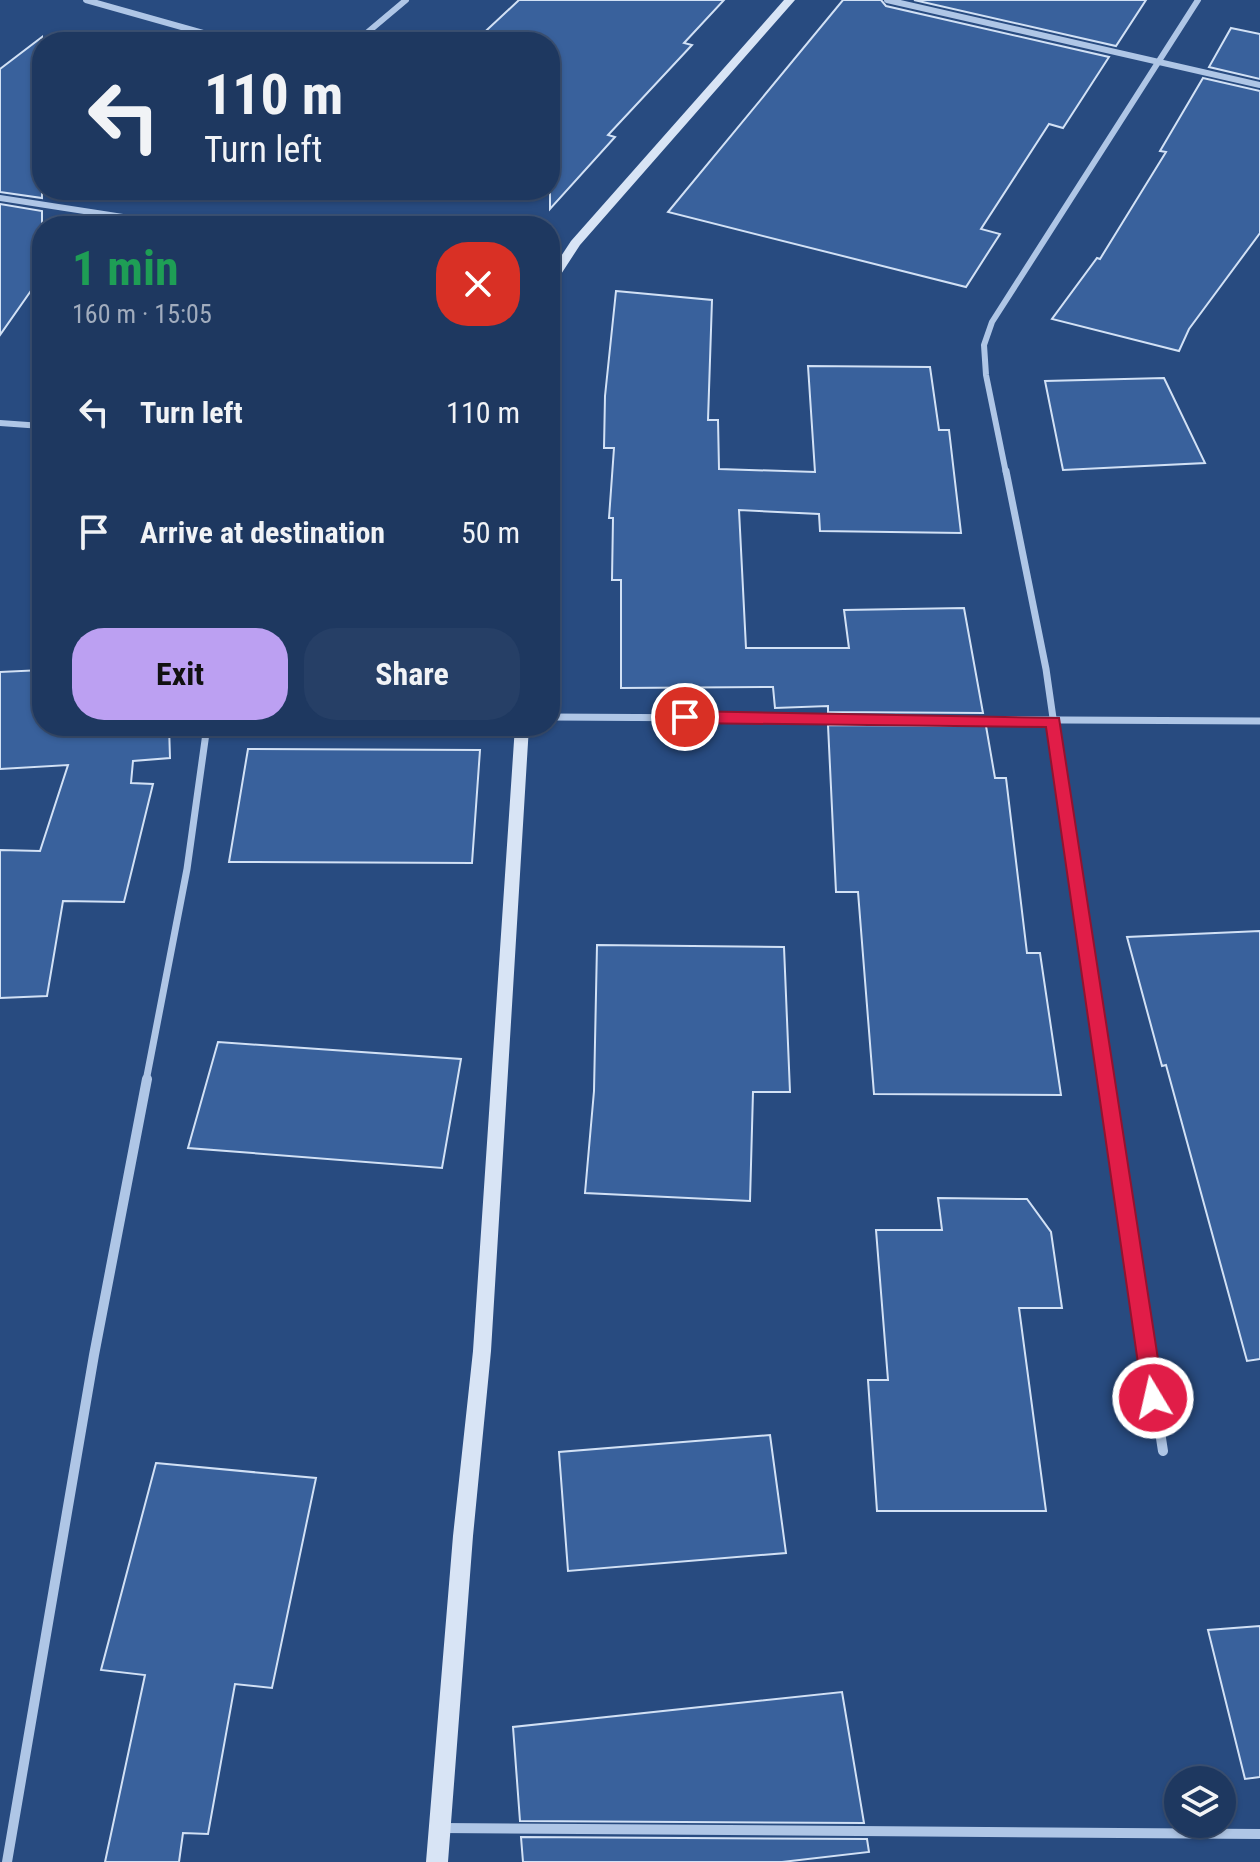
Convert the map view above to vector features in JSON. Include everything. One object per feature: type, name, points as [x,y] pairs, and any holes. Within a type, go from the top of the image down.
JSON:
[{"type":"street","points":[[86,0],[200,32]]},
{"type":"street","points":[[368,32],[406,0]]},
{"type":"street","points":[[560,266],[575,243],[790,0]]},
{"type":"street","points":[[887,0],[1260,85]]},
{"type":"street","points":[[1163,1451],[1148,1372],[1143,1313],[1098,1035],[1043,653],[986,375],[984,345],[992,322],[1198,0]]},
{"type":"street","points":[[0,198],[116,216]]},
{"type":"street","points":[[0,423],[32,425]]},
{"type":"street","points":[[560,717],[1260,721]]},
{"type":"street","points":[[7,1862],[91,1369],[187,869],[206,736]]},
{"type":"street","points":[[437,1862],[482,1351],[521,736]]},
{"type":"street","points":[[439,1828],[1260,1834]]},
{"type":"building","points":[[519,0],[724,0],[684,43],[692,45],[608,135],[615,137],[560,198],[560,32],[485,32]]},
{"type":"building","points":[[843,0],[881,0],[886,6],[1109,57],[1063,128],[1049,124],[981,229],[1000,234],[966,287],[668,212]]},
{"type":"building","points":[[914,0],[1146,0],[1116,46]]},
{"type":"building","points":[[1231,28],[1260,34],[1260,79],[1209,67]]},
{"type":"building","points":[[32,45],[32,197],[0,192],[0,69]]},
{"type":"building","points":[[1203,78],[1260,91],[1260,233],[1189,329],[1179,351],[1052,319],[1097,258],[1100,259],[1166,152],[1160,151]]},
{"type":"building","points":[[0,204],[42,211],[42,216],[32,216],[32,289],[0,335]]},
{"type":"building","points":[[616,291],[712,300],[708,420],[718,420],[719,469],[815,472],[808,366],[930,367],[939,430],[949,430],[961,533],[820,531],[819,514],[739,510],[746,648],[849,648],[844,610],[964,608],[983,713],[828,712],[828,706],[775,708],[773,687],[621,688],[621,580],[612,580],[613,518],[609,518],[614,448],[604,448],[605,396]]},
{"type":"building","points":[[1164,378],[1205,463],[1063,470],[1045,381]]},
{"type":"building","points":[[32,670],[32,736],[169,736],[170,758],[133,761],[131,783],[153,784],[124,902],[63,901],[47,996],[0,998],[0,850],[40,851],[68,765],[0,769],[0,672]]},
{"type":"building","points":[[828,725],[986,726],[995,778],[1006,778],[1027,953],[1040,953],[1061,1095],[874,1094],[858,892],[836,892]]},
{"type":"building","points":[[248,749],[480,750],[472,863],[229,862]]},
{"type":"building","points":[[1260,931],[1260,1359],[1247,1361],[1166,1065],[1162,1066],[1127,937]]},
{"type":"building","points":[[597,945],[784,947],[790,1092],[753,1092],[750,1201],[585,1193],[594,1091]]},
{"type":"building","points":[[218,1042],[461,1059],[442,1168],[188,1148]]},
{"type":"building","points":[[938,1198],[1027,1199],[1051,1232],[1062,1308],[1019,1308],[1046,1511],[877,1511],[868,1380],[888,1380],[876,1230],[942,1230]]},
{"type":"building","points":[[770,1435],[786,1553],[568,1571],[559,1452]]},
{"type":"building","points":[[156,1463],[316,1478],[272,1688],[235,1684],[208,1834],[183,1833],[179,1862],[105,1862],[145,1675],[101,1670]]},
{"type":"building","points":[[1260,1626],[1260,1777],[1245,1779],[1208,1630]]},
{"type":"building","points":[[842,1692],[864,1823],[520,1821],[513,1727]]},
{"type":"building","points":[[521,1837],[867,1839],[869,1852],[782,1862],[523,1862]]},
{"type":"route","points":[[685,717],[1053,722],[1098,1035],[1143,1313],[1153,1398]]}]
